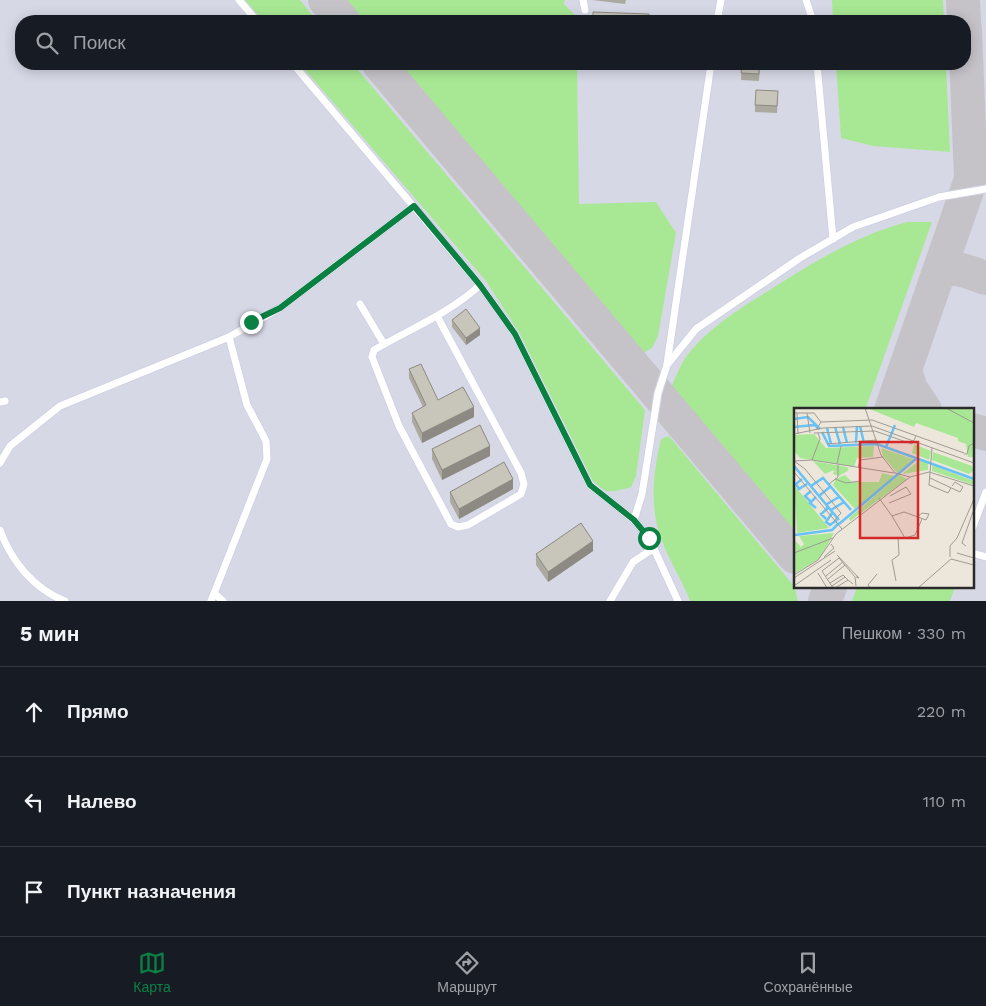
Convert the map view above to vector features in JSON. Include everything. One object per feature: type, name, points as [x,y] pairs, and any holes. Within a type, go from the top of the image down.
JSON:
[{"type":"lane","points":[[239,0],[252,15]]},
{"type":"lane","points":[[583,0],[585,10]]},
{"type":"lane","points":[[718,15],[721,0]]},
{"type":"lane","points":[[806,0],[811,15]]},
{"type":"lane","points":[[298,70],[480,285],[515,334],[590,485],[634,520],[654,548],[678,601]]},
{"type":"lane","points":[[634,520],[642,494],[658,393],[667,365],[710,70]]},
{"type":"lane","points":[[818,70],[833,239]]},
{"type":"lane","points":[[667,365],[696,329],[800,258],[854,227],[939,197],[986,189]]},
{"type":"lane","points":[[0,463],[10,446],[60,406],[229,337],[280,308],[414,206]]},
{"type":"lane","points":[[437,316],[521,473],[524,484],[521,494],[468,525],[458,527],[450,524],[399,426],[372,357],[374,350],[437,316],[468,296],[480,285]]},
{"type":"lane","points":[[360,304],[384,344]]},
{"type":"lane","points":[[223,601],[213,598],[267,459],[266,441],[247,405],[229,337]]},
{"type":"lane","points":[[974,525],[986,492]]},
{"type":"lane","points":[[0,530],[5,545],[28,578],[56,598],[65,601]]},
{"type":"lane","points":[[610,601],[633,562],[654,548]]},
{"type":"shaded area","points":[[0,0],[986,0],[986,601],[0,601]]},
{"type":"green space","points":[[245,0],[300,0],[312,15],[258,15]]},
{"type":"green space","points":[[343,0],[565,0],[564,4],[575,15],[356,15]]},
{"type":"green space","points":[[832,0],[943,0],[944,15],[833,15]]},
{"type":"green space","points":[[305,70],[358,70],[645,410],[636,476],[631,487],[618,491],[608,491],[600,487],[591,478],[510,318],[486,281]]},
{"type":"green space","points":[[401,70],[577,70],[579,204],[656,202],[676,233],[658,336],[652,348],[640,355]]},
{"type":"green space","points":[[836,70],[946,70],[950,152],[873,146],[841,138]]},
{"type":"green space","points":[[907,222],[932,222],[866,408],[794,408],[794,536],[669,392],[688,354],[725,319],[818,260],[870,234]]},
{"type":"green space","points":[[669,436],[794,586],[798,601],[690,601],[662,541],[655,516],[654,478],[661,439]]},
{"type":"green space","points":[[857,588],[955,588],[950,601],[852,601]]},
{"type":"building","points":[[593,12],[649,14],[649,15],[593,15]]},
{"type":"building","points":[[741,70],[759,70],[759,74],[741,73]]},
{"type":"building","points":[[756,90],[778,91],[777,106],[755,105]]},
{"type":"building","points":[[466,309],[480,328],[466,338],[452,320]]},
{"type":"building","points":[[421,364],[438,400],[463,387],[474,407],[422,433],[412,413],[426,405],[409,369]]},
{"type":"building","points":[[480,425],[490,446],[442,470],[432,449]]},
{"type":"building","points":[[504,462],[513,479],[459,509],[450,492]]},
{"type":"building","points":[[581,523],[593,541],[548,572],[536,554]]},
{"type":"taxiway","points":[[325,0],[338,15]]},
{"type":"taxiway","points":[[963,0],[964,15]]},
{"type":"taxiway","points":[[384,70],[794,556]]},
{"type":"taxiway","points":[[892,408],[971,179],[967,70]]},
{"type":"taxiway","points":[[938,275],[949,269],[955,269],[986,278]]},
{"type":"taxiway","points":[[905,370],[911,389],[924,408]]},
{"type":"taxiway","points":[[974,431],[986,434]]},
{"type":"taxiway","points":[[825,601],[830,588]]},
{"type":"route","points":[[251,322],[280,308],[414,206],[480,285],[515,334],[590,485],[634,520],[649,538]]}]
